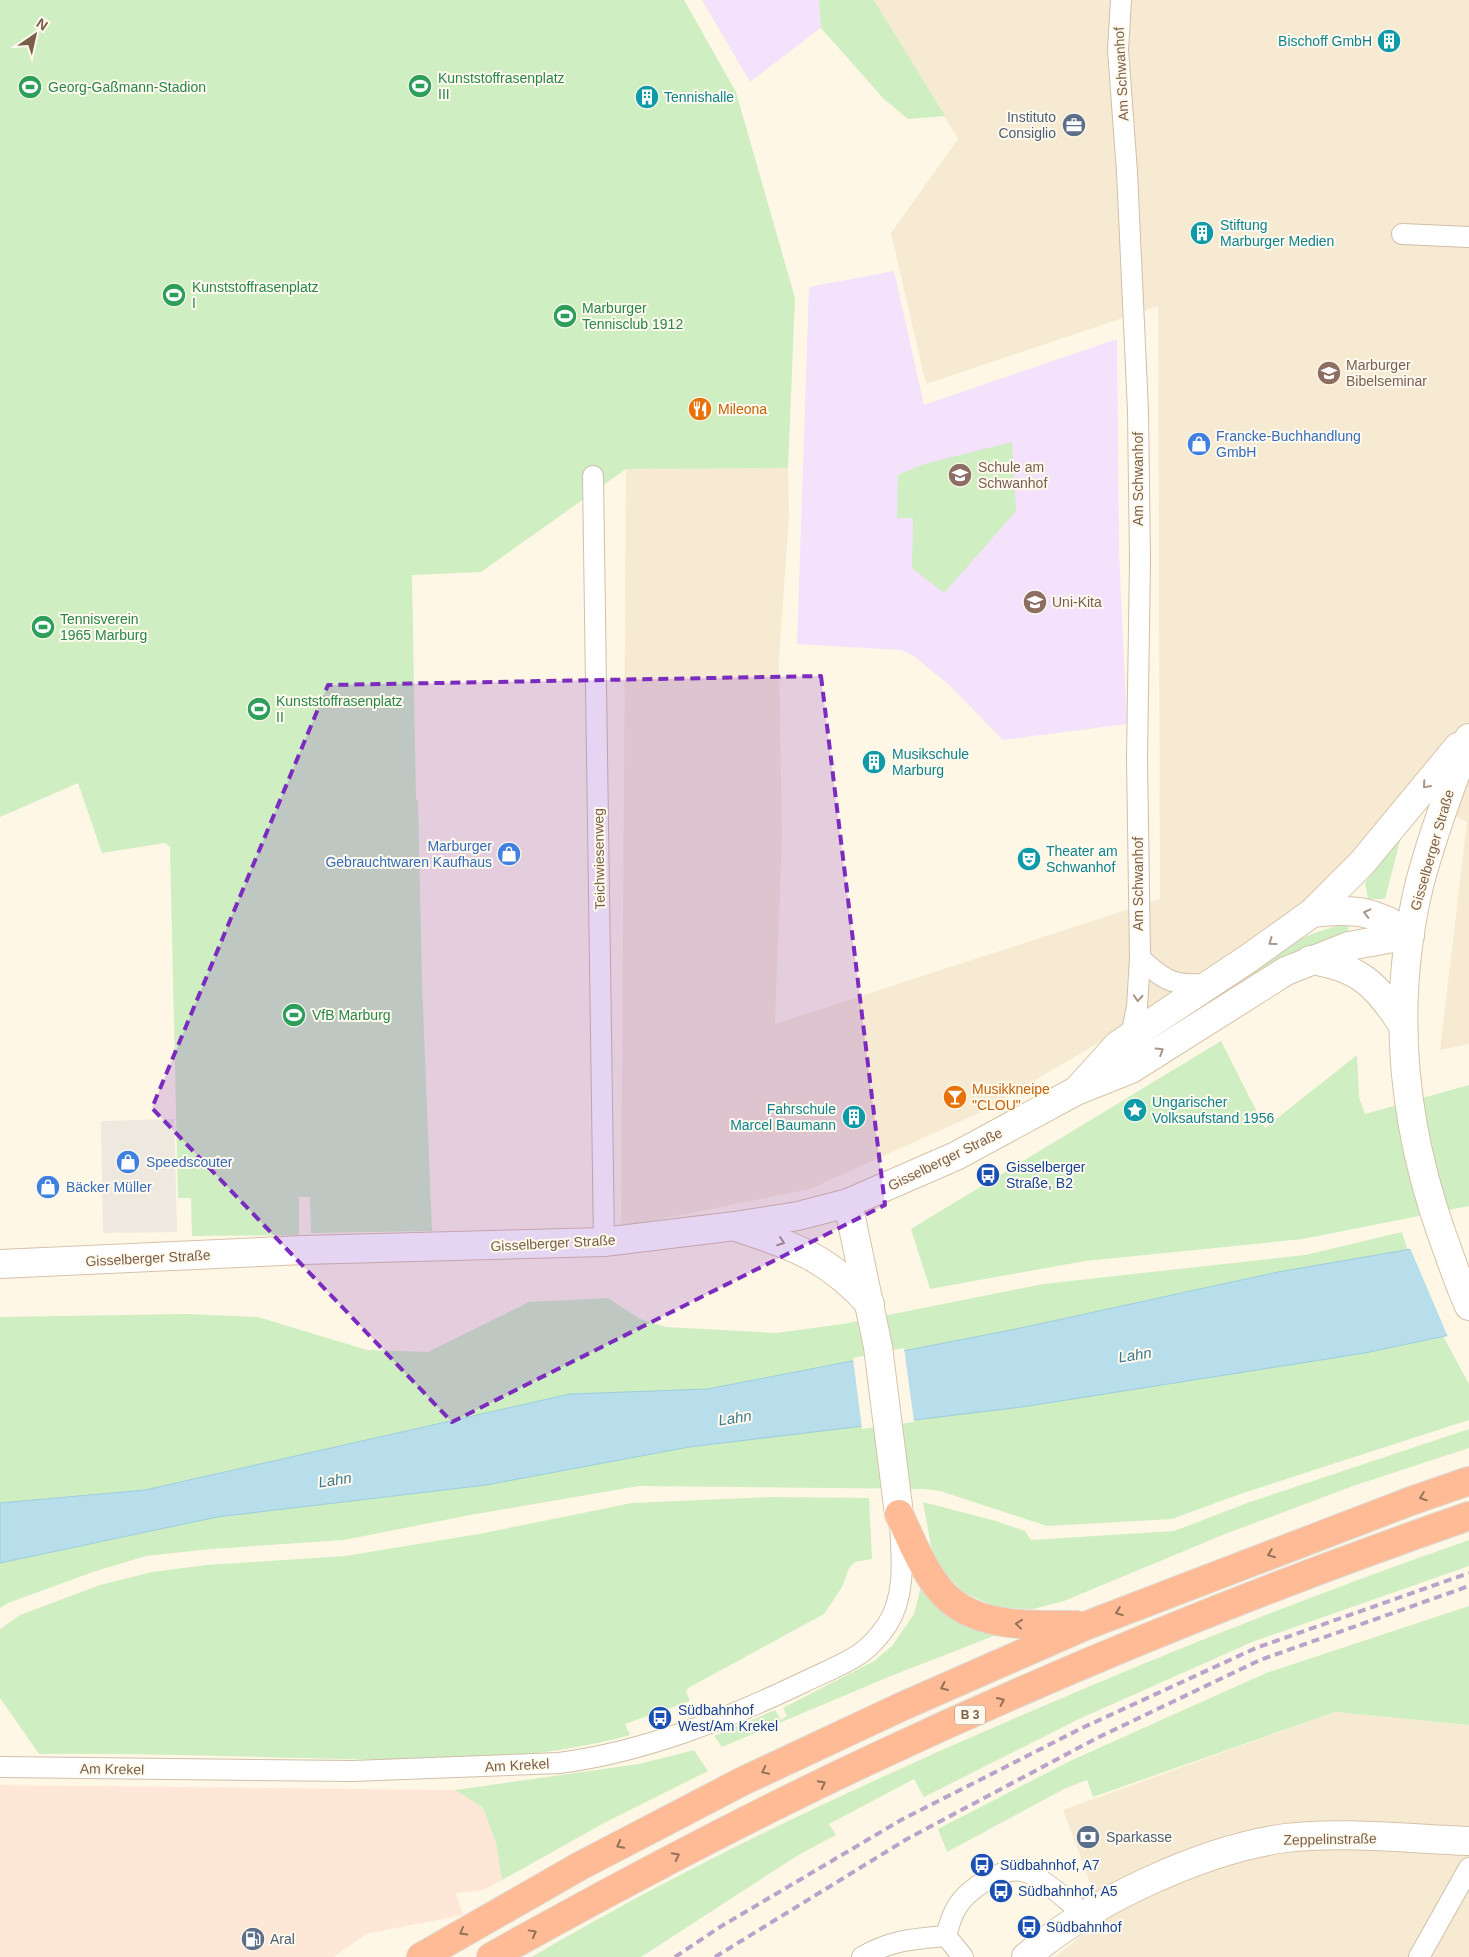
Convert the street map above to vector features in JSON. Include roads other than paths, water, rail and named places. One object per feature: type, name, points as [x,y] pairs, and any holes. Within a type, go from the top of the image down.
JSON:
[{"type":"highway","points":[[421,1957],[580,1866],[743,1781],[903,1706],[1085,1626],[1411,1501],[1469,1481]]},
{"type":"highway","points":[[899,1514],[912,1563],[942,1593],[965,1609],[992,1620],[1020,1625],[1085,1626]]},
{"type":"highway","name":"B 3","points":[[491,1957],[629,1880],[882,1754],[1136,1642],[1469,1516]]},
{"type":"main road","name":"Gisselberger Straße","points":[[1469,736],[1434,835],[1421,881],[1410,935],[1402,1024],[1413,1128],[1425,1184],[1469,1306]]},
{"type":"main road","points":[[1312,913],[1362,863],[1469,736]]},
{"type":"main road","name":"Gisselberger Straße","points":[[1076,1091],[1110,1053],[1131,1036],[1312,913],[1360,910],[1378,916],[1410,935]]},
{"type":"main road","name":"Gisselberger Straße","points":[[0,1264],[303,1250],[604,1242],[735,1226],[798,1216],[848,1203],[956,1156],[1076,1091],[1131,1068],[1260,985],[1310,960],[1349,946],[1410,935]]},
{"type":"main road","points":[[1310,960],[1333,964],[1359,974],[1388,1001],[1402,1024]]},
{"type":"main road","points":[[848,1203],[870,1305],[899,1514]]},
{"type":"main road","points":[[735,1226],[812,1255],[843,1277],[870,1305]]},
{"type":"main road","name":"Zeppelinstraße","points":[[1026,1957],[1085,1914],[1196,1861],[1265,1842],[1315,1836],[1469,1841]]},
{"type":"street","name":"Am Schwanhof","points":[[1121,0],[1118,50],[1127,172],[1138,411],[1140,560],[1137,758],[1140,958],[1138,1007],[1131,1036]]},
{"type":"street","points":[[1402,234],[1469,237]]},
{"type":"street","name":"Teichwiesenweg","points":[[594,476],[604,1242]]},
{"type":"street","points":[[1140,958],[1166,981],[1184,986],[1209,984]]},
{"type":"street","name":"Am Krekel","points":[[0,1767],[353,1771],[524,1765],[593,1759],[669,1737],[736,1712],[784,1692],[861,1653],[882,1632],[894,1612],[912,1563]]},
{"type":"street","points":[[1419,1957],[1469,1868]]},
{"type":"street","points":[[948,1928],[957,1907],[972,1889],[1001,1874],[1018,1871],[1031,1874],[1085,1914]]},
{"type":"street","points":[[862,1957],[885,1944],[948,1928]]},
{"type":"street","points":[[948,1928],[963,1957]]},
{"type":"water","name":"Lahn","points":[[1469,1239],[1469,1331],[1365,1353],[1022,1407],[689,1447],[486,1485],[217,1517],[0,1563],[0,1503],[145,1490],[570,1394],[708,1389],[1016,1329],[1278,1272]]},
{"type":"railway","points":[[675,1957],[720,1927],[901,1820],[1082,1728],[1256,1648],[1469,1573]]},
{"type":"railway","points":[[715,1957],[907,1839],[1097,1738],[1260,1660],[1469,1586]]},
{"type":"place","name":"Bischoff GmbH","points":[[1389,41]]},
{"type":"place","name":"Kunststoffrasenplatz III","points":[[420,86]]},
{"type":"place","name":"Georg-Gaßmann-Stadion","points":[[30,87]]},
{"type":"place","name":"Tennishalle","points":[[647,97]]},
{"type":"place","name":"Instituto Consiglio","points":[[1074,125]]},
{"type":"place","name":"Stiftung Marburger Medien","points":[[1202,233]]},
{"type":"place","name":"Kunststoffrasenplatz I","points":[[174,295]]},
{"type":"place","name":"Marburger Tennisclub 1912","points":[[565,316]]},
{"type":"place","name":"Marburger Bibelseminar","points":[[1329,373]]},
{"type":"place","name":"Mileona","points":[[700,409]]},
{"type":"place","name":"Francke-Buchhandlung GmbH","points":[[1199,444]]},
{"type":"place","name":"Schule am Schwanhof","points":[[960,475]]},
{"type":"place","name":"Uni-Kita","points":[[1035,602]]},
{"type":"place","name":"Tennisverein 1965 Marburg","points":[[43,627]]},
{"type":"place","name":"Kunststoffrasenplatz II","points":[[259,709]]},
{"type":"place","name":"Musikschule Marburg","points":[[874,762]]},
{"type":"place","name":"Marburger Gebrauchtwaren Kaufhaus","points":[[509,854]]},
{"type":"place","name":"Theater am Schwanhof","points":[[1029,859]]},
{"type":"place","name":"VfB Marburg","points":[[294,1015]]},
{"type":"place","name":"Musikkneipe \"CLOU\"","points":[[955,1097]]},
{"type":"place","name":"Ungarischer Volksaufstand 1956","points":[[1135,1110]]},
{"type":"place","name":"Fahrschule Marcel Baumann","points":[[854,1117]]},
{"type":"place","name":"Speedscouter","points":[[128,1162]]},
{"type":"place","name":"Gisselberger Straße, B2","points":[[988,1175]]},
{"type":"place","name":"Bäcker Müller","points":[[48,1187]]},
{"type":"place","name":"Südbahnhof West/Am Krekel","points":[[660,1718]]},
{"type":"place","name":"Sparkasse","points":[[1088,1837]]},
{"type":"place","name":"Südbahnhof, A7","points":[[982,1865]]},
{"type":"place","name":"Südbahnhof, A5","points":[[1001,1891]]},
{"type":"place","name":"Südbahnhof","points":[[1029,1927]]},
{"type":"place","name":"Aral","points":[[253,1939]]}]
